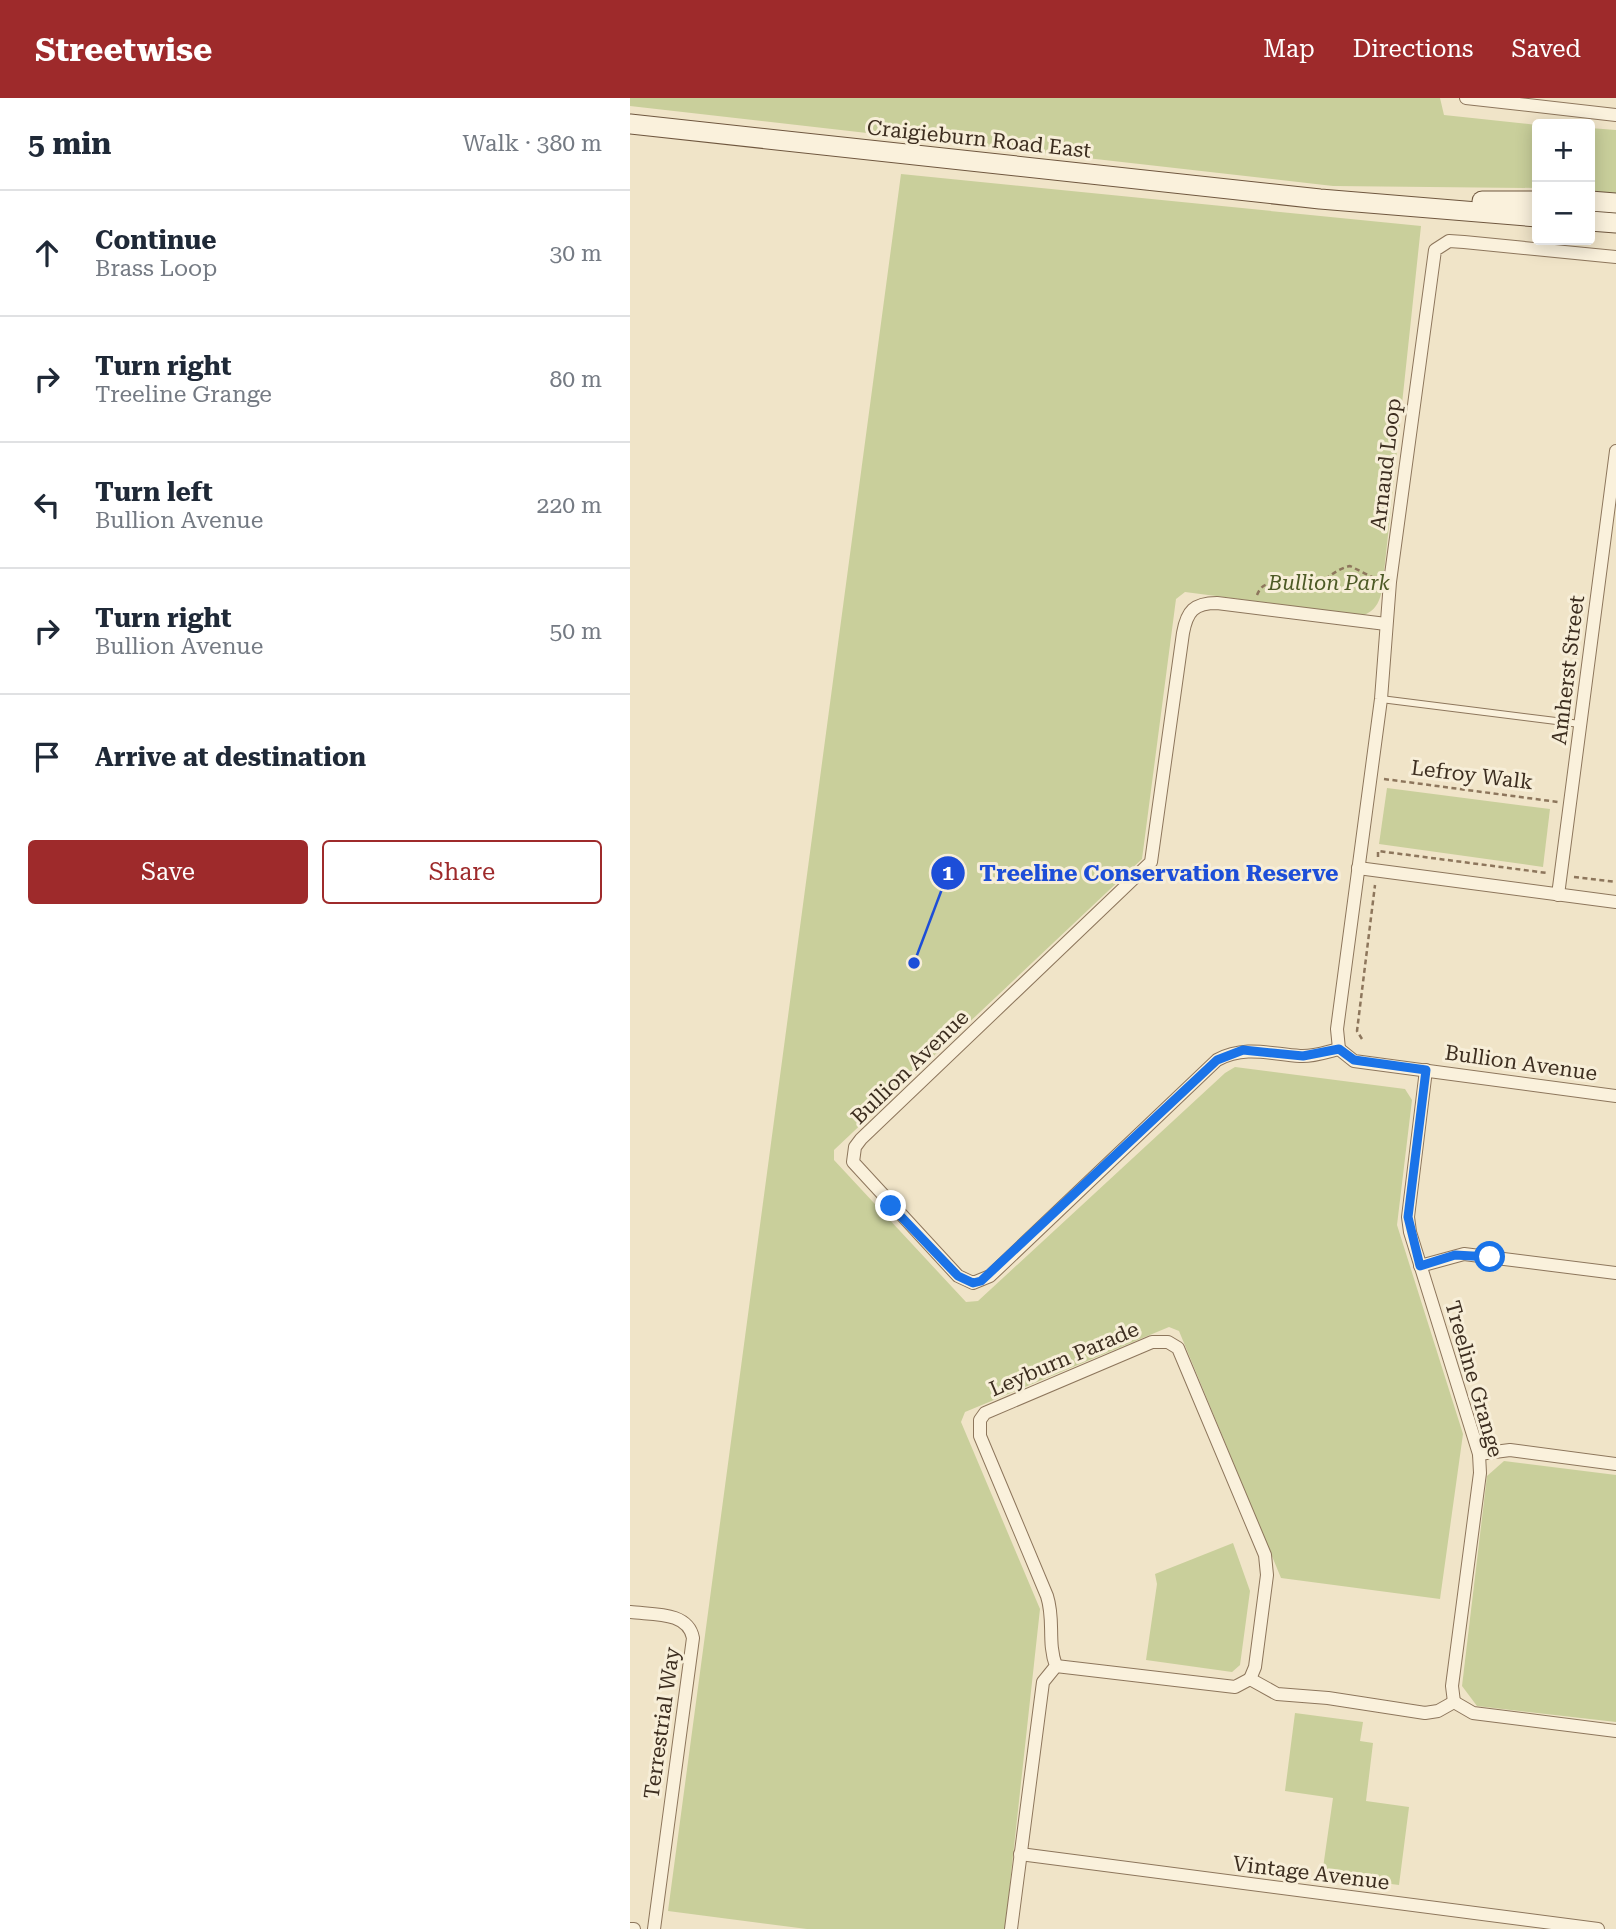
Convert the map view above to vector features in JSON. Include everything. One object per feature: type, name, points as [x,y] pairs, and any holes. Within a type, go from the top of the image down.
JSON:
[{"type":"main road","name":"Craigieburn Road East","points":[[630,124],[1324,200],[1532,217]]},
{"type":"main road","name":"Craigieburn Road East","points":[[1324,200],[1532,201]]},
{"type":"main road","points":[[1595,202],[1616,204]]},
{"type":"main road","points":[[1595,221],[1616,223]]},
{"type":"street","points":[[1466,99],[1616,115]]},
{"type":"street","name":"Arnaud Loop","points":[[1339,1049],[1337,1030],[1381,699],[1390,582],[1435,250],[1449,242],[1464,242],[1616,257]]},
{"type":"street","name":"Amherst Street","points":[[1558,895],[1616,451]]},
{"type":"street","name":"Bullion Avenue","points":[[1386,624],[1207,603],[1198,605],[1186,618],[1156,845],[1146,869],[861,1139],[855,1147],[853,1162],[958,1276],[973,1283],[981,1281],[1217,1060],[1243,1050],[1303,1056],[1339,1049],[1354,1060],[1616,1096]]},
{"type":"street","points":[[1358,868],[1616,902]]},
{"type":"street","name":"Treeline Grange","points":[[1426,1070],[1408,1217],[1420,1266],[1479,1454],[1480,1473],[1452,1686],[1454,1702]]},
{"type":"street","points":[[1420,1266],[1464,1254],[1616,1273]]},
{"type":"street","name":"Leyburn Parade","points":[[1056,1666],[1049,1647],[1051,1613],[1047,1596],[980,1436],[980,1420],[992,1408],[1152,1342],[1161,1341],[1178,1349],[1265,1555],[1267,1575],[1255,1667],[1250,1679]]},
{"type":"street","points":[[1479,1454],[1510,1450],[1616,1464]]},
{"type":"street","name":"Terrestrial Way","points":[[630,1612],[685,1621],[691,1628],[693,1638],[654,1929]]},
{"type":"street","points":[[1010,1929],[1043,1682],[1049,1671],[1056,1666],[1234,1687],[1250,1679],[1277,1694],[1328,1698],[1425,1713],[1438,1711],[1454,1702],[1473,1713],[1616,1731]]},
{"type":"street","name":"Vintage Avenue","points":[[1020,1854],[1598,1929]]},
{"type":"lane","points":[[1381,699],[1581,724]]},
{"type":"path","points":[[1255,609],[1257,594],[1269,583],[1304,590],[1321,585],[1344,567],[1350,566],[1371,578],[1390,582]]},
{"type":"path","name":"Lefroy Walk","points":[[1370,778],[1570,803]]},
{"type":"path","points":[[1362,1039],[1357,1031],[1378,852],[1616,882]]},
{"type":"green space","points":[[630,98],[1440,98],[1444,115],[1532,124],[1532,188],[1333,186],[630,106]]},
{"type":"green space","points":[[1595,128],[1616,130],[1616,193],[1595,192]]},
{"type":"green space","name":"Bullion Park","points":[[901,174],[1421,226],[1383,586],[1376,606],[1364,615],[1185,592],[1176,599],[1142,859],[834,1150],[834,1160],[966,1302],[978,1301],[1225,1073],[1235,1067],[1405,1089],[1412,1100],[1397,1225],[1463,1434],[1440,1599],[1281,1578],[1179,1331],[1169,1327],[965,1412],[961,1422],[1040,1609],[1005,1929],[807,1929],[668,1911]]},
{"type":"green space","points":[[1387,788],[1550,809],[1543,867],[1379,844]]},
{"type":"green space","points":[[1504,1461],[1616,1475],[1616,1722],[1477,1706],[1462,1686],[1487,1476]]},
{"type":"green space","points":[[1233,1543],[1250,1591],[1240,1665],[1232,1672],[1146,1660],[1157,1584],[1155,1574]]},
{"type":"green space","points":[[1295,1713],[1363,1722],[1360,1741],[1373,1743],[1366,1801],[1409,1807],[1399,1885],[1322,1875],[1333,1798],[1285,1791]]},
{"type":"place","name":"Treeline Conservation Reserve","points":[[914,963]]},
{"type":"route","points":[[891,1206],[958,1276],[973,1283],[981,1281],[990,1276],[1217,1060],[1243,1050],[1303,1056],[1339,1049],[1346,1057],[1354,1060],[1426,1070],[1408,1217],[1409,1233],[1420,1266],[1455,1255],[1490,1257]]}]
